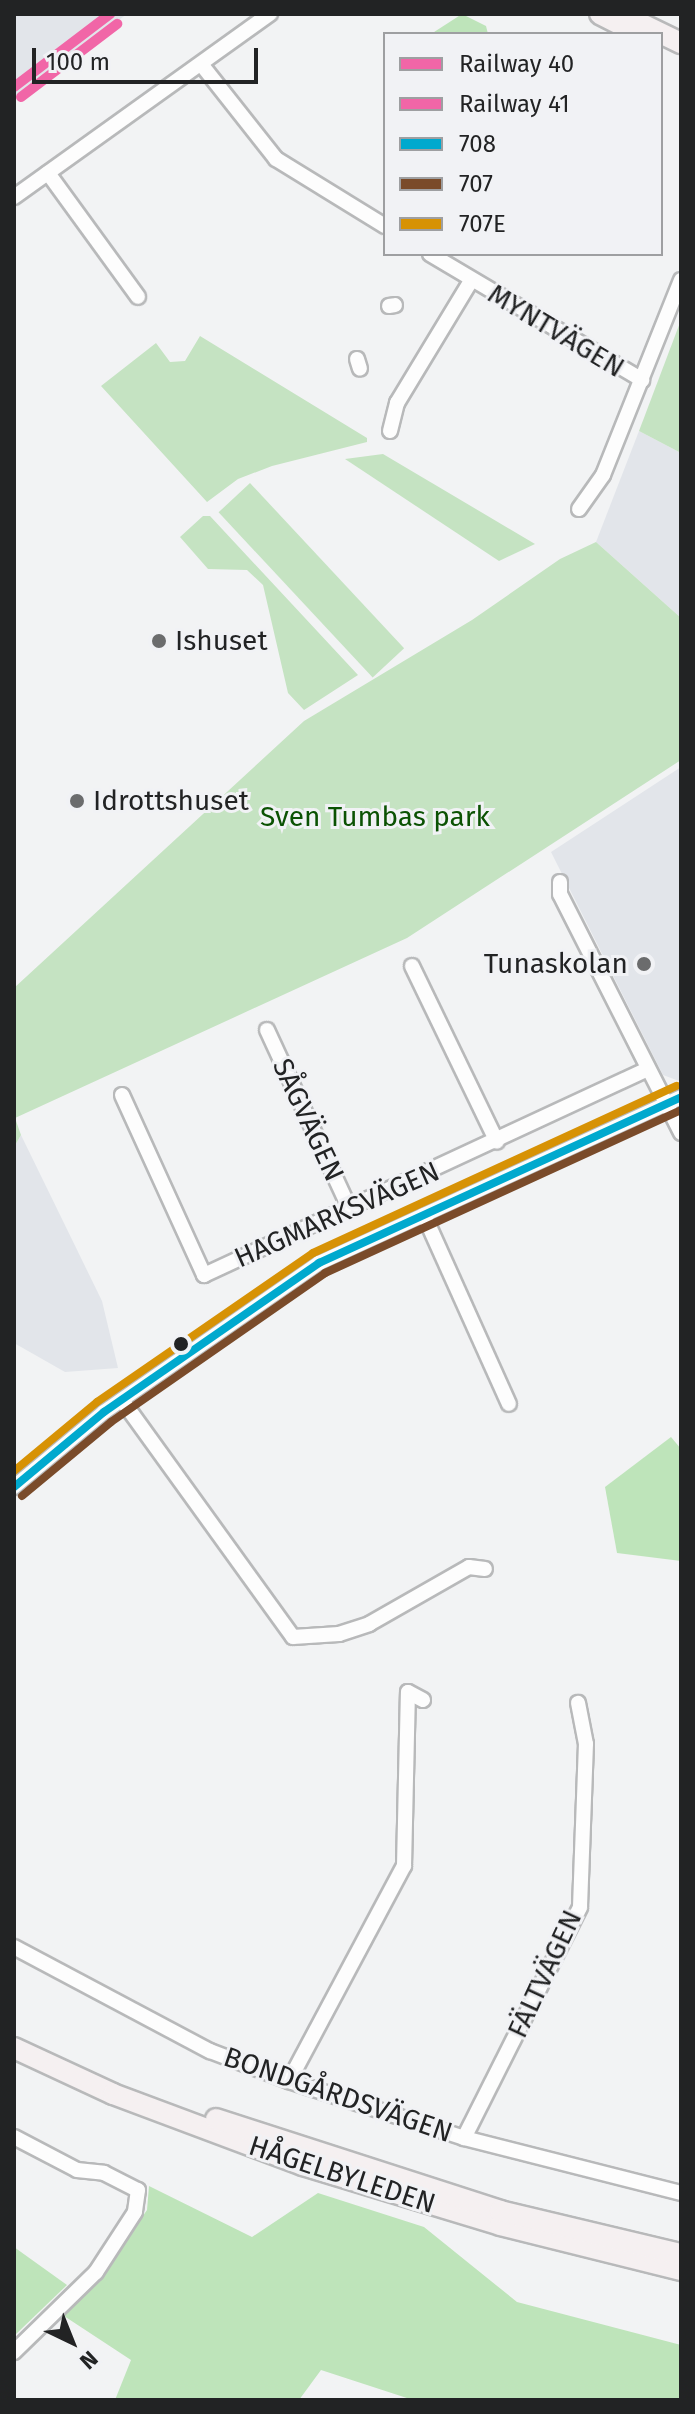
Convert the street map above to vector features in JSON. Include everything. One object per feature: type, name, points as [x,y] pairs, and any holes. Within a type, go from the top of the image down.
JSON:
[{"type":"main road","points":[[600,14],[637,32]]},
{"type":"main road","points":[[621,14],[658,32]]},
{"type":"main road","points":[[663,45],[681,54]]},
{"type":"main road","name":"HÅGELBYLEDEN","points":[[14,2034],[117,2081],[310,2152],[500,2211],[681,2254]]},
{"type":"main road","name":"HÅGELBYLEDEN","points":[[14,2048],[113,2094],[303,2165],[500,2225],[681,2270]]},
{"type":"street","points":[[14,197],[270,14]]},
{"type":"street","points":[[201,64],[276,159],[383,225]]},
{"type":"street","points":[[48,173],[138,297]]},
{"type":"street","name":"MYNTVÄGEN","points":[[433,256],[642,380]]},
{"type":"street","points":[[579,509],[603,475],[681,280]]},
{"type":"street","name":"MYNTVÄGEN","points":[[390,431],[397,403],[471,281]]},
{"type":"street","points":[[560,882],[560,894],[681,1133]]},
{"type":"street","points":[[412,966],[497,1142]]},
{"type":"street","name":"SÅGVÄGEN","points":[[267,1030],[350,1210]]},
{"type":"street","name":"HAGMARKSVÄGEN","points":[[122,1095],[204,1275],[497,1142],[647,1069]]},
{"type":"street","points":[[14,1487],[122,1400],[319,1263],[681,1097]]},
{"type":"street","points":[[424,1215],[509,1404]]},
{"type":"street","points":[[122,1400],[293,1637],[339,1634],[369,1624],[469,1567],[485,1569]]},
{"type":"street","points":[[289,2081],[404,1866],[408,1692],[423,1700]]},
{"type":"street","name":"FÄLTVÄGEN","points":[[464,2138],[580,1907],[586,1744],[578,1703]]},
{"type":"street","name":"BONDGÅRDSVÄGEN","points":[[14,1947],[210,2051],[289,2081],[464,2138],[681,2193]]},
{"type":"street","points":[[14,2137],[77,2170],[104,2173],[138,2190],[135,2212],[96,2272],[14,2352]]},
{"type":"shaded area","points":[[14,14],[127,14],[14,97]]},
{"type":"shaded area","points":[[639,431],[681,453],[681,618],[596,542]]},
{"type":"shaded area","name":"Tunaskolan","points":[[681,767],[679,1081],[663,1075],[551,852]]},
{"type":"shaded area","points":[[21,1135],[102,1301],[118,1368],[65,1372],[14,1343],[14,1147]]},
{"type":"green space","points":[[462,14],[486,26],[488,32],[434,32]]},
{"type":"green space","points":[[681,320],[681,453],[639,431]]},
{"type":"green space","points":[[200,336],[367,438],[367,442],[272,466],[238,479],[207,502],[101,386],[156,343],[170,362],[185,361]]},
{"type":"green space","points":[[383,454],[535,544],[499,561],[345,459]]},
{"type":"green space","points":[[250,483],[404,648],[373,678],[219,512]]},
{"type":"green space","points":[[203,516],[210,516],[358,675],[304,710],[288,693],[263,585],[247,570],[208,569],[180,537]]},
{"type":"green space","name":"Sven Tumbas park","points":[[596,542],[681,618],[681,760],[407,938],[15,1118],[21,1135],[14,1147],[14,988],[304,721],[472,620],[560,559]]},
{"type":"green space","points":[[671,1437],[681,1449],[681,1561],[617,1553],[605,1487]]},
{"type":"green space","points":[[149,2186],[252,2237],[318,2193],[424,2227],[517,2302],[681,2345],[681,2400],[413,2400],[321,2370],[299,2400],[115,2400],[131,2360],[61,2314],[98,2281],[147,2210]]},
{"type":"green space","points":[[14,2247],[67,2285],[14,2336]]},
{"type":"rail line","name":"40","points":[[14,87],[110,14]]},
{"type":"rail line","name":"41","points":[[21,97],[117,24]]},
{"type":"transit line","name":"707E","points":[[14,1471],[97,1402],[313,1253],[676,1086]]},
{"type":"transit line","name":"708","points":[[14,1487],[104,1412],[319,1263],[681,1097]]},
{"type":"transit line","name":"707","points":[[22,1496],[111,1422],[325,1273],[681,1110]]},
{"type":"place","name":"Ishuset","points":[[159,641]]},
{"type":"place","name":"Idrottshuset","points":[[77,801]]},
{"type":"place","name":"Tunaskolan","points":[[644,964]]}]
